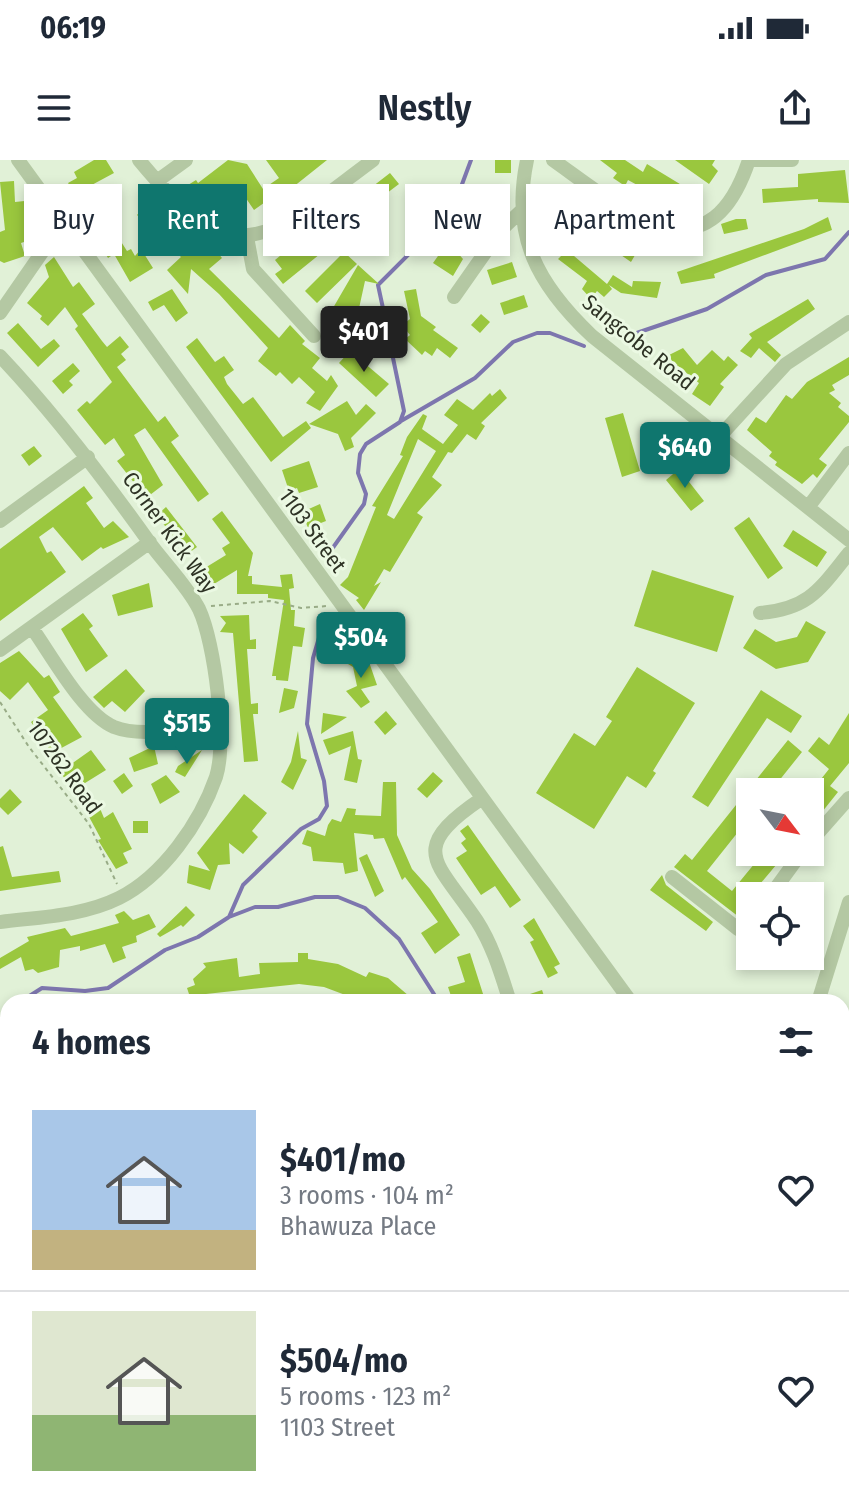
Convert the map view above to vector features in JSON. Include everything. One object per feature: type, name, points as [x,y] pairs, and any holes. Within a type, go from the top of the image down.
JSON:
[{"type":"street","name":"1103 Street","points":[[18,160],[35,184]]},
{"type":"street","points":[[139,160],[160,184]]},
{"type":"street","points":[[157,181],[186,160]]},
{"type":"street","points":[[314,336],[253,269],[247,237],[292,220],[373,160]]},
{"type":"street","name":"Sangcobe Road","points":[[527,160],[521,211],[533,261],[555,299],[592,336],[849,540]]},
{"type":"street","points":[[553,160],[636,219],[653,226],[682,229],[711,219],[723,208],[736,194],[749,160],[792,160]]},
{"type":"street","points":[[454,297],[501,230],[521,211]]},
{"type":"street","points":[[0,313],[39,256]]},
{"type":"street","name":"1103 Street","points":[[88,256],[625,994]]},
{"type":"street","points":[[720,436],[786,364],[849,322]]},
{"type":"street","name":"Corner Kick Way","points":[[0,356],[88,457],[198,606],[210,638],[220,758],[206,798],[162,865],[122,896],[83,911],[0,922]]},
{"type":"street","points":[[809,506],[849,453]]},
{"type":"street","points":[[0,521],[88,457]]},
{"type":"street","points":[[0,650],[150,542]]},
{"type":"street","points":[[760,613],[784,611],[805,602],[849,553]]},
{"type":"street","points":[[32,628],[81,697],[114,727],[148,731],[219,723]]},
{"type":"street","points":[[824,826],[849,798]]},
{"type":"street","points":[[481,799],[444,827],[436,842],[434,856],[440,873],[487,939],[507,994]]},
{"type":"street","points":[[672,877],[736,927]]},
{"type":"street","points":[[820,994],[849,902]]},
{"type":"path","points":[[198,606],[270,601],[301,608],[322,605],[347,614]]},
{"type":"path","name":"107262 Road","points":[[0,702],[29,747],[89,824],[122,896]]},
{"type":"building","points":[[94,160],[106,160],[114,173],[94,184],[69,184],[77,178],[74,172]]},
{"type":"building","points":[[228,160],[247,164],[263,189],[263,204],[254,210],[247,200],[247,184],[190,184],[196,180],[198,183]]},
{"type":"building","points":[[266,160],[327,160],[297,184],[270,184],[279,178]]},
{"type":"building","points":[[495,160],[511,160],[511,173],[495,173]]},
{"type":"building","points":[[600,160],[625,160],[643,172],[647,164],[680,184],[635,184],[628,180],[622,184],[613,178],[617,173]]},
{"type":"building","points":[[675,160],[715,160],[712,165],[718,171],[709,184]]},
{"type":"building","points":[[845,170],[849,203],[818,202],[818,199],[763,203],[762,189],[798,187],[798,174]]},
{"type":"building","points":[[390,173],[399,184],[389,192],[389,184],[376,184]]},
{"type":"building","points":[[14,181],[15,202],[24,201],[24,242],[21,243],[25,256],[4,263],[0,261],[0,232],[5,230],[0,182]]},
{"type":"building","points":[[828,217],[832,230],[714,274],[715,278],[681,284],[677,272],[804,229]]},
{"type":"building","points":[[746,219],[748,229],[724,234],[721,224]]},
{"type":"building","points":[[122,243],[135,256],[138,252],[138,256],[145,256],[153,268],[130,282],[115,256],[122,256]]},
{"type":"building","points":[[220,256],[222,258],[209,269],[279,338],[290,325],[305,341],[302,344],[320,358],[312,368],[327,381],[331,375],[338,386],[320,411],[306,403],[315,392],[299,377],[292,384],[280,372],[276,376],[258,361],[268,348],[219,294],[191,269],[188,294],[167,270],[181,257]]},
{"type":"building","points":[[280,256],[318,256],[283,284],[275,274],[282,269],[275,260]]},
{"type":"building","points":[[340,256],[348,256],[357,264],[317,303],[305,291]]},
{"type":"building","points":[[438,256],[460,256],[463,259],[453,276],[433,263]]},
{"type":"building","points":[[574,256],[607,284],[613,275],[632,287],[633,281],[661,282],[657,298],[621,293],[609,285],[612,289],[604,297],[597,291],[591,299],[582,289],[587,281],[558,259]]},
{"type":"building","points":[[54,257],[73,287],[79,282],[95,304],[82,314],[107,347],[120,336],[129,347],[121,354],[126,360],[117,367],[158,422],[165,416],[179,436],[171,442],[209,494],[198,502],[145,428],[134,435],[163,485],[146,498],[117,461],[125,455],[114,438],[105,445],[77,410],[87,401],[90,404],[112,382],[75,329],[78,326],[65,307],[48,326],[27,303],[49,277],[45,265]]},
{"type":"building","points":[[512,262],[517,277],[492,285],[487,270]]},
{"type":"building","points":[[358,265],[379,284],[365,281],[356,322],[345,319],[340,329],[326,320]]},
{"type":"building","points":[[172,289],[188,313],[176,322],[164,305],[153,311],[148,302]]},
{"type":"building","points":[[416,289],[421,316],[436,327],[433,330],[458,348],[450,358],[437,348],[432,356],[425,351],[422,355],[405,339],[410,335],[402,325],[410,319],[404,291]]},
{"type":"building","points":[[524,295],[528,307],[504,315],[500,303]]},
{"type":"building","points":[[808,299],[815,309],[767,342],[781,355],[775,362],[759,348],[751,358],[740,351],[752,338],[749,334]]},
{"type":"building","points":[[481,314],[490,322],[480,333],[471,325]]},
{"type":"building","points":[[18,323],[41,349],[54,339],[60,346],[38,367],[7,333]]},
{"type":"building","points":[[197,338],[215,362],[224,356],[234,370],[224,377],[227,384],[243,404],[253,397],[283,437],[306,421],[311,428],[271,462],[186,347]]},
{"type":"building","points":[[683,348],[697,365],[712,350],[724,361],[728,356],[738,365],[720,384],[724,387],[710,406],[692,394],[699,383],[678,366],[675,367],[669,355]]},
{"type":"building","points":[[350,351],[389,384],[376,397],[339,363]]},
{"type":"building","points":[[849,357],[849,375],[832,385],[835,390],[829,393],[841,403],[838,407],[849,416],[849,422],[819,459],[827,465],[817,478],[813,474],[802,484],[775,465],[777,462],[769,456],[772,452],[747,430],[756,417],[766,423],[786,395],[792,399],[807,382]]},
{"type":"building","points":[[73,363],[80,371],[69,381],[73,385],[63,394],[52,381]]},
{"type":"building","points":[[500,389],[507,398],[481,423],[485,426],[476,440],[467,434],[452,453],[448,452],[432,477],[442,485],[417,513],[423,517],[390,572],[384,569],[374,586],[381,582],[364,610],[356,600],[359,598],[340,585],[348,577],[376,507],[372,506],[403,456],[400,455],[407,437],[423,414],[427,416],[422,429],[443,444],[458,425],[444,415],[457,399],[473,410],[490,393],[492,396]],"holes":[[[418,439],[436,451],[394,519],[387,515]]]},
{"type":"building","points":[[347,401],[356,415],[366,404],[376,413],[351,438],[354,447],[345,451],[338,434],[309,424]]},
{"type":"building","points":[[623,413],[640,471],[622,477],[605,418]]},
{"type":"building","points":[[34,446],[42,456],[29,466],[21,455]]},
{"type":"building","points":[[309,461],[318,487],[299,493],[297,488],[289,491],[282,470]]},
{"type":"building","points":[[679,469],[704,501],[691,511],[666,480]]},
{"type":"building","points":[[84,486],[93,498],[86,503],[104,528],[113,521],[129,537],[103,549],[101,547],[82,561],[53,527],[39,537],[47,553],[51,551],[66,572],[0,621],[0,549]]},
{"type":"building","points":[[320,504],[326,521],[308,528],[302,512]]},
{"type":"building","points":[[166,507],[197,547],[186,555],[157,515]]},
{"type":"building","points":[[222,511],[253,553],[248,576],[252,576],[252,584],[282,587],[280,575],[292,574],[294,588],[289,589],[291,610],[295,610],[294,626],[305,628],[302,647],[293,646],[288,681],[276,680],[276,676],[272,676],[284,600],[268,598],[268,594],[237,594],[237,570],[209,587],[200,571],[226,555],[222,548],[230,543],[212,519]]},
{"type":"building","points":[[749,517],[783,568],[768,579],[734,528]]},
{"type":"building","points":[[793,530],[827,552],[817,567],[783,546]]},
{"type":"building","points":[[652,570],[734,596],[717,652],[634,626]]},
{"type":"building","points":[[149,583],[153,607],[118,616],[112,595]]},
{"type":"building","points":[[83,613],[93,626],[89,629],[108,656],[86,672],[61,629]]},
{"type":"building","points":[[249,615],[250,640],[256,639],[256,649],[247,649],[251,704],[258,703],[258,714],[253,714],[258,761],[244,762],[233,633],[220,632],[226,623],[220,616]]},
{"type":"building","points":[[806,621],[826,632],[808,662],[776,669],[743,648],[755,629],[776,642],[797,637]]},
{"type":"building","points":[[19,651],[44,678],[49,675],[60,692],[53,697],[82,737],[52,753],[31,722],[48,710],[28,682],[10,700],[0,691],[0,663]]},
{"type":"building","points":[[356,653],[369,662],[377,685],[361,689],[370,702],[361,708],[346,691],[357,686],[353,667],[348,664]]},
{"type":"building","points":[[637,667],[695,703],[653,771],[656,773],[646,788],[627,776],[594,829],[536,793],[574,733],[595,746],[612,721],[606,717]]},
{"type":"building","points":[[126,669],[145,691],[125,712],[112,701],[104,708],[93,697]]},
{"type":"building","points":[[284,688],[298,691],[294,708],[279,713]]},
{"type":"building","points":[[761,690],[802,716],[791,733],[767,718],[708,807],[692,797]]},
{"type":"building","points":[[386,711],[397,724],[385,735],[374,722]]},
{"type":"building","points":[[323,713],[347,717],[321,734]]},
{"type":"building","points":[[849,713],[849,763],[830,786],[838,792],[824,810],[822,778],[829,769],[808,751],[819,737],[829,745]]},
{"type":"building","points":[[298,731],[301,758],[307,760],[293,790],[281,782],[291,762]]},
{"type":"building","points":[[353,731],[358,759],[362,760],[357,783],[344,780],[351,746],[329,755],[323,740]]},
{"type":"building","points":[[788,740],[802,752],[781,778],[758,778]]},
{"type":"building","points":[[154,746],[158,764],[134,772],[129,758]]},
{"type":"building","points":[[91,750],[106,770],[77,788],[71,781],[68,783],[60,772]]},
{"type":"building","points":[[202,750],[185,777],[175,772],[178,766]]},
{"type":"building","points":[[433,772],[443,781],[427,798],[417,789]]},
{"type":"building","points":[[124,773],[133,786],[122,794],[113,781]]},
{"type":"building","points":[[166,775],[180,792],[160,804],[151,784]]},
{"type":"building","points":[[383,782],[396,782],[397,835],[412,869],[430,889],[460,935],[435,954],[421,933],[438,922],[405,877],[402,880],[384,838],[374,839],[373,835],[354,833],[358,871],[345,874],[343,863],[313,861],[311,847],[302,844],[307,830],[325,836],[332,819],[341,822],[347,808],[356,809],[355,815],[381,816]]},
{"type":"building","points":[[10,789],[22,802],[8,815],[0,807],[0,799]]},
{"type":"building","points":[[244,794],[267,813],[252,831],[258,837],[243,854],[229,843],[230,864],[218,865],[210,890],[187,883],[189,865],[210,871],[197,853]]},
{"type":"building","points":[[736,805],[736,835],[707,871],[732,891],[736,886],[736,915],[674,867],[685,854],[692,860]]},
{"type":"building","points":[[99,806],[104,818],[113,812],[132,849],[123,853],[128,863],[116,869],[98,840],[101,839],[87,813]]},
{"type":"building","points":[[133,821],[148,821],[148,833],[133,833]]},
{"type":"building","points":[[468,825],[521,900],[510,908],[495,886],[481,895],[456,858],[467,851],[461,843],[466,839],[460,831]]},
{"type":"building","points":[[3,846],[12,877],[59,871],[61,882],[0,891],[0,847]]},
{"type":"building","points":[[367,854],[384,891],[375,897],[359,858]]},
{"type":"building","points":[[753,866],[775,866],[762,882],[739,882]]},
{"type":"building","points":[[662,875],[666,885],[713,922],[706,931],[650,890]]},
{"type":"building","points":[[186,906],[195,915],[183,927],[181,925],[160,937],[157,934]]},
{"type":"building","points":[[124,911],[133,920],[149,914],[156,927],[136,936],[137,942],[122,947],[126,958],[113,963],[105,944],[80,951],[80,946],[60,950],[59,967],[38,973],[33,969],[25,971],[21,957],[0,969],[0,958],[29,941],[27,937],[65,928],[71,936],[98,929],[119,923],[115,915]]},
{"type":"building","points":[[534,918],[560,964],[554,967],[558,973],[548,978],[530,942],[534,940],[523,926]]},
{"type":"building","points":[[298,953],[308,953],[308,959],[338,964],[366,977],[369,972],[388,978],[407,994],[343,994],[324,987],[299,984],[206,994],[189,994],[187,988],[195,985],[193,979],[206,967],[203,963],[237,958],[239,977],[260,974],[259,963],[298,962]]},
{"type":"building","points":[[470,953],[483,994],[450,994],[448,987],[465,982],[457,957]]},
{"type":"waterway","points":[[327,556],[364,504],[366,494],[358,473],[360,454],[366,444],[400,422],[404,411],[393,358],[394,334],[384,313],[378,285],[427,236],[439,203],[461,187],[471,160]]},
{"type":"waterway","points":[[622,338],[707,309],[766,275],[825,259],[849,232]]},
{"type":"waterway","points":[[401,421],[475,378],[513,342],[537,333],[550,333],[584,346]]},
{"type":"waterway","points":[[229,917],[243,885],[301,829],[319,819],[327,806],[324,781],[307,724],[313,658],[326,614]]},
{"type":"waterway","points":[[33,994],[42,988],[85,991],[108,988],[165,950],[198,937],[229,917],[255,907],[278,907],[315,897],[338,897],[365,908],[399,939],[434,994]]}]
